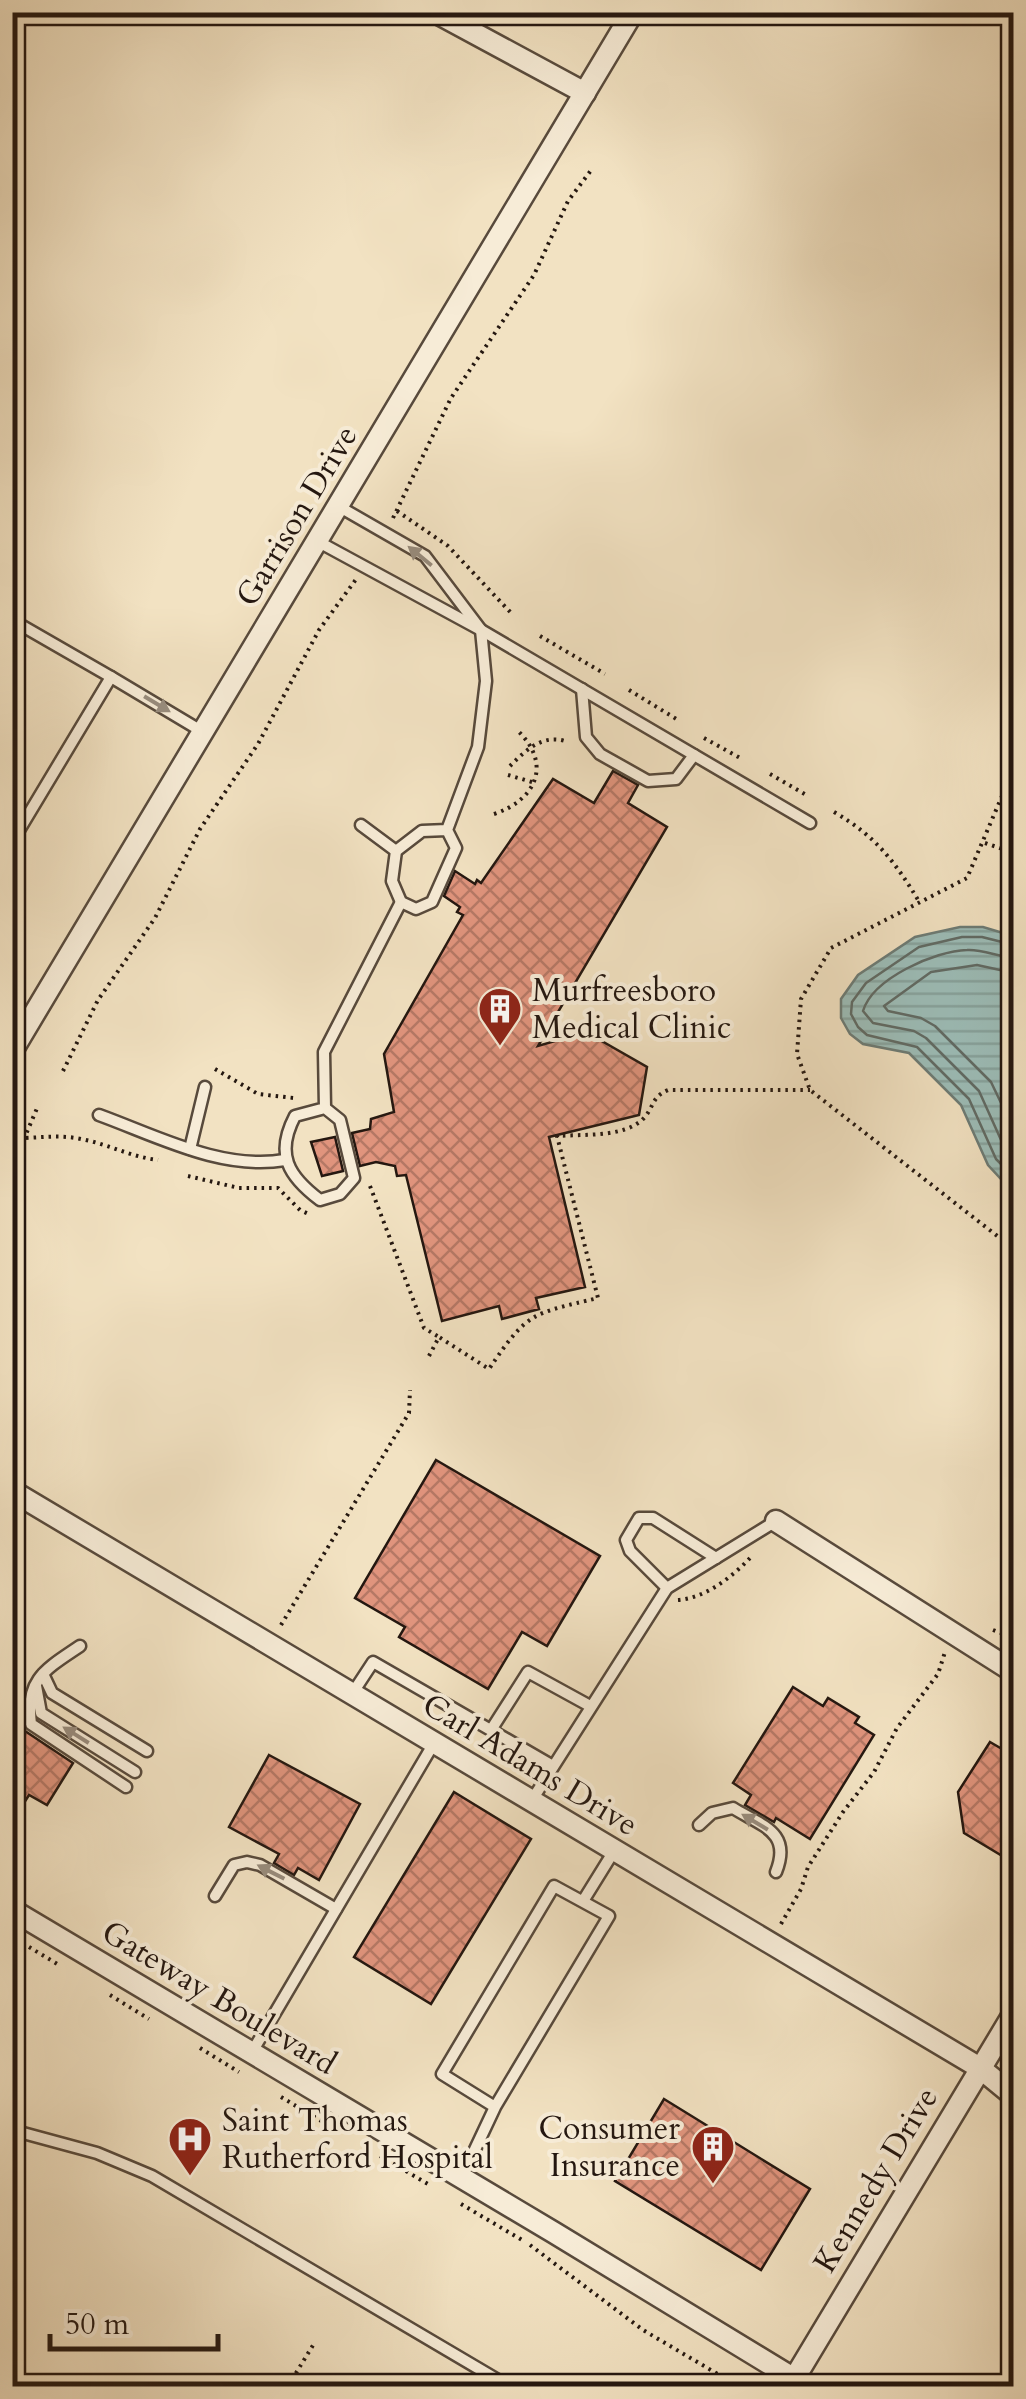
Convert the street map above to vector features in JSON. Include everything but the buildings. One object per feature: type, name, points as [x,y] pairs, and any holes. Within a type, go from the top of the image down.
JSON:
[{"type":"street","points":[[435,12],[585,93]]},
{"type":"street","name":"Garrison Drive","points":[[14,1044],[633,12]]},
{"type":"street","name":"Carl Adams Drive","points":[[12,1491],[980,2068],[1014,2096]]},
{"type":"street","points":[[776,1521],[1014,1672]]},
{"type":"street","name":"Gateway Boulevard","points":[[12,1910],[462,2177],[796,2384]]},
{"type":"street","name":"Kennedy Drive","points":[[796,2384],[1014,2013]]},
{"type":"lane","points":[[338,506],[425,556],[481,630],[486,681],[478,747],[447,830],[456,848],[432,902],[416,909],[401,902],[392,882],[396,851],[422,831],[447,830]]},
{"type":"lane","points":[[317,541],[481,630],[810,823]]},
{"type":"lane","points":[[12,620],[203,732]]},
{"type":"lane","points":[[12,842],[111,676]]},
{"type":"lane","points":[[582,689],[586,737],[600,754],[648,781],[676,779],[694,755]]},
{"type":"lane","points":[[361,825],[396,851]]},
{"type":"lane","points":[[325,1108],[324,1052],[401,902]]},
{"type":"lane","points":[[190,1149],[204,1087]]},
{"type":"lane","points":[[325,1108],[340,1120],[354,1178],[340,1194],[320,1200],[300,1184],[285,1160],[286,1134],[295,1116],[325,1108]]},
{"type":"lane","points":[[99,1114],[204,1154],[264,1164],[285,1160]]},
{"type":"lane","points":[[669,1593],[630,1551],[626,1540],[639,1518],[653,1518],[716,1558]]},
{"type":"lane","points":[[532,1801],[590,1706],[669,1593],[776,1521]]},
{"type":"lane","points":[[80,1646],[42,1674],[28,1700],[32,1724],[126,1787]]},
{"type":"lane","points":[[352,1694],[373,1662],[553,1766]]},
{"type":"lane","points":[[491,1730],[528,1672],[590,1706]]},
{"type":"lane","points":[[42,1674],[52,1692],[147,1751]]},
{"type":"lane","points":[[36,1686],[41,1713],[135,1772]]},
{"type":"lane","points":[[252,2052],[434,1743]]},
{"type":"lane","points":[[699,1825],[712,1813],[733,1808],[780,1842],[783,1854],[776,1872]]},
{"type":"lane","points":[[583,1901],[614,1850]]},
{"type":"lane","points":[[216,1896],[234,1865],[247,1862],[260,1865],[336,1909]]},
{"type":"lane","points":[[462,2177],[495,2107],[609,1916],[554,1886],[442,2074],[495,2107]]},
{"type":"lane","points":[[12,2130],[98,2153],[152,2176],[508,2386]]},
{"type":"path","points":[[393,518],[451,398],[534,275],[568,201],[592,168]]},
{"type":"path","points":[[397,511],[448,546],[512,615]]},
{"type":"path","points":[[63,1070],[98,1000],[155,918],[200,828],[258,744],[319,630],[357,578]]},
{"type":"path","points":[[540,636],[605,674]]},
{"type":"path","points":[[629,690],[678,720]]},
{"type":"path","points":[[494,814],[525,799],[534,783],[532,746],[517,730]]},
{"type":"path","points":[[510,766],[532,746],[550,738],[565,741]]},
{"type":"path","points":[[704,738],[742,759]]},
{"type":"path","points":[[1014,768],[967,878],[867,926],[831,948],[801,999],[797,1054],[810,1090],[1014,1249]]},
{"type":"path","points":[[508,774],[534,783]]},
{"type":"path","points":[[770,774],[808,796]]},
{"type":"path","points":[[834,812],[862,828],[892,857],[920,903]]},
{"type":"path","points":[[983,842],[1014,853]]},
{"type":"path","points":[[216,1069],[258,1094],[303,1098]]},
{"type":"path","points":[[368,1182],[424,1328],[489,1369],[514,1332],[530,1317],[598,1298],[558,1136],[622,1130],[640,1121],[658,1094],[668,1090],[810,1090]]},
{"type":"path","points":[[12,1167],[38,1106]]},
{"type":"path","points":[[26,1138],[64,1136],[158,1160]]},
{"type":"path","points":[[188,1176],[239,1188],[278,1188],[300,1210],[326,1217]]},
{"type":"path","points":[[428,1356],[440,1337]]},
{"type":"path","points":[[278,1629],[410,1413],[410,1390]]},
{"type":"path","points":[[669,1593],[697,1598],[737,1572],[754,1554]]},
{"type":"path","points":[[993,1630],[1014,1638]]},
{"type":"path","points":[[778,1929],[802,1889],[808,1867],[874,1772],[897,1728],[938,1674],[944,1651]]},
{"type":"path","points":[[18,1939],[40,1956],[72,1971]]},
{"type":"path","points":[[104,1990],[123,2005],[162,2025]]},
{"type":"path","points":[[198,2046],[212,2058],[251,2078]]},
{"type":"path","points":[[275,2093],[343,2133]]},
{"type":"path","points":[[375,2153],[434,2188]]},
{"type":"path","points":[[451,2197],[554,2262],[643,2330],[738,2386]]},
{"type":"path","points":[[288,2386],[314,2342]]},
{"type":"water","points":[[960,927],[983,927],[1013,936],[1013,1192],[988,1165],[961,1105],[909,1053],[863,1044],[850,1034],[841,1018],[841,999],[858,975],[915,937]]},
{"type":"place","name":"Murfreesboro Medical Clinic","points":[[500,1047]]},
{"type":"place","name":"Saint Thomas Rutherford Hospital","points":[[190,2177]]},
{"type":"place","name":"Consumer Insurance","points":[[713,2185]]}]
